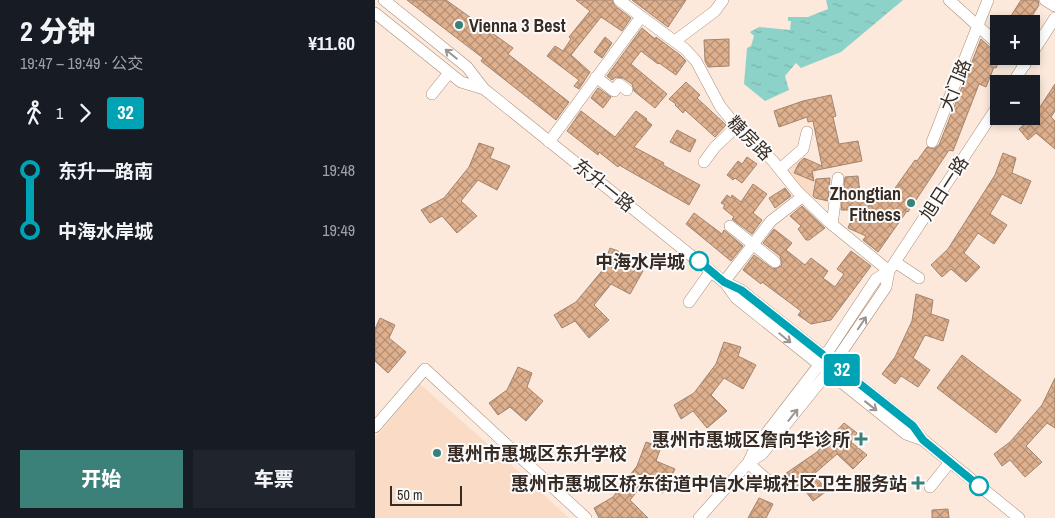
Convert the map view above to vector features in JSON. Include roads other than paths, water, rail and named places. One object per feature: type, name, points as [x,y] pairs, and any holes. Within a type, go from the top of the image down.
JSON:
[{"type":"street","name":"东升一路","points":[[384,0],[467,67],[484,89],[724,282],[741,290],[831,368],[913,426],[923,440],[1019,518]]},
{"type":"street","name":"糖房路","points":[[619,0],[685,48],[696,61],[720,106],[832,225],[892,267],[919,278]]},
{"type":"street","points":[[675,40],[715,11],[723,0]]},
{"type":"street","points":[[949,0],[961,5],[978,27],[990,37]]},
{"type":"street","name":"大门路","points":[[933,142],[988,0]]},
{"type":"street","points":[[1045,0],[1055,6]]},
{"type":"street","name":"东升一路","points":[[375,13],[461,82],[484,89]]},
{"type":"street","points":[[549,142],[641,17]]},
{"type":"street","points":[[1040,42],[1055,18]]},
{"type":"street","points":[[432,94],[449,72]]},
{"type":"street","points":[[599,73],[614,91],[619,84],[627,90]]},
{"type":"street","name":"旭日一路","points":[[699,518],[748,463],[762,454],[831,368],[885,286],[892,267],[990,118]]},
{"type":"street","points":[[704,162],[715,146],[737,126]]},
{"type":"street","points":[[780,169],[803,149],[807,132]]},
{"type":"street","points":[[832,225],[838,178]]},
{"type":"street","points":[[724,282],[771,221],[803,196]]},
{"type":"street","points":[[730,226],[775,262]]},
{"type":"street","name":"旭日一路","points":[[748,463],[755,448],[822,360],[876,279],[892,267]]},
{"type":"street","points":[[689,302],[711,271]]},
{"type":"street","points":[[375,427],[425,369],[586,518]]},
{"type":"street","points":[[930,487],[950,462]]},
{"type":"street","points":[[748,463],[772,484]]},
{"type":"water","points":[[826,0],[903,0],[841,52],[801,68],[796,63],[785,76],[789,90],[765,101],[744,84],[747,48],[751,46],[754,36],[750,32],[759,27],[790,30],[791,21],[788,21],[788,17],[808,17],[828,9]]},
{"type":"place","name":"Vienna 3 Best","points":[[459,25]]},
{"type":"place","name":"Zhongtian Fitness","points":[[911,203]]},
{"type":"place","name":"中海水岸城","points":[[699,261]]},
{"type":"place","name":"惠州市惠城区詹向华诊所","points":[[861,439]]},
{"type":"place","name":"惠州市惠城区东升学校","points":[[437,453]]},
{"type":"place","name":"惠州市惠城区桥东街道中信水岸城社区卫生服务站","points":[[918,483]]}]
